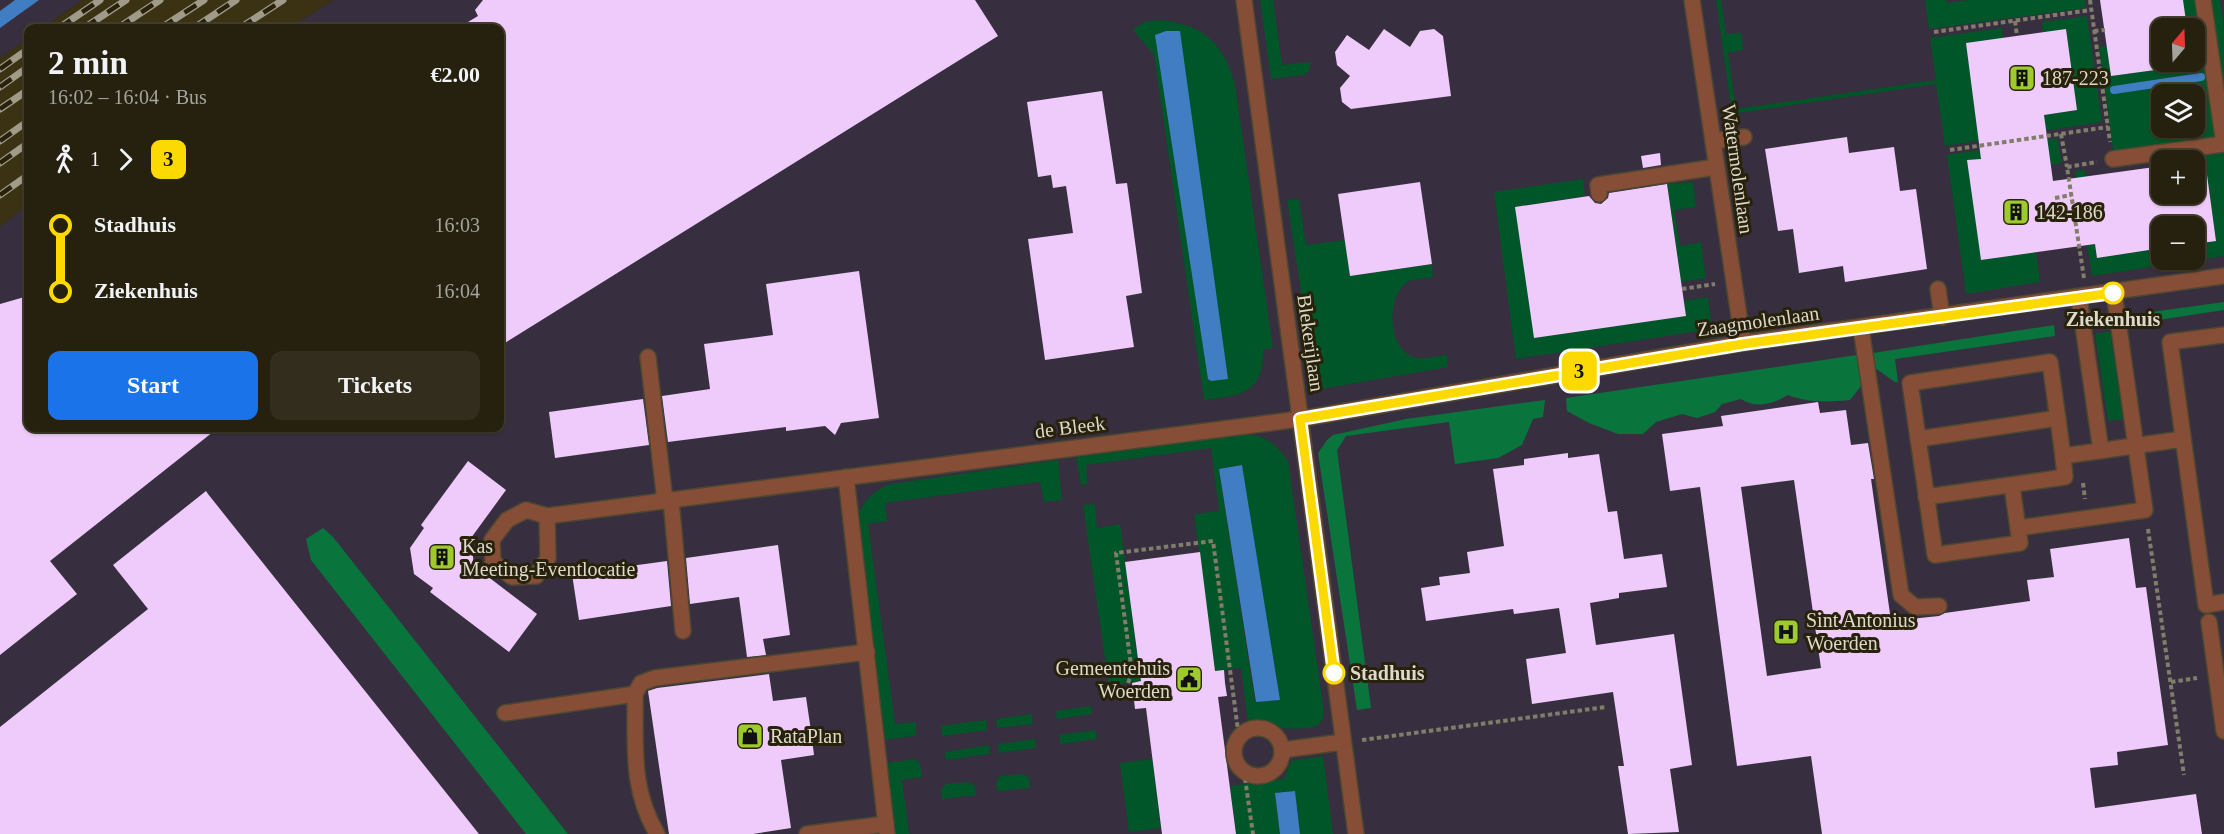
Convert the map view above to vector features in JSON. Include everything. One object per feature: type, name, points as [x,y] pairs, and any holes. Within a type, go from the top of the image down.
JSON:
[{"type":"street","name":"Blekerijlaan","points":[[1244,0],[1356,834]]},
{"type":"street","name":"Watermolenlaan","points":[[1692,0],[1743,344]]},
{"type":"street","points":[[2113,159],[2224,144],[2203,0]]},
{"type":"street","points":[[1713,141],[1744,137]]},
{"type":"street","points":[[1599,194],[1598,185],[1716,167]]},
{"type":"street","name":"Zaagmolenlaan","points":[[1300,419],[1743,344],[2224,276]]},
{"type":"street","points":[[1938,289],[1942,317]]},
{"type":"street","points":[[2018,528],[2145,510],[2114,293]]},
{"type":"street","points":[[2083,297],[2101,451]]},
{"type":"street","points":[[1861,328],[1901,595],[1916,607],[1939,606]]},
{"type":"street","points":[[2224,335],[2170,342],[2206,605],[2224,602]]},
{"type":"street","points":[[648,357],[683,632]]},
{"type":"street","points":[[1926,497],[2065,477],[2050,362],[1910,383],[1926,497],[1935,555],[2020,543],[2012,486]]},
{"type":"street","points":[[1918,439],[2058,418]]},
{"type":"street","name":"de Bleek","points":[[547,516],[548,558],[536,576],[512,577],[493,562],[492,540],[507,520],[525,504],[547,516],[1300,419]]},
{"type":"street","points":[[2063,456],[2183,439]]},
{"type":"street","points":[[807,834],[886,829],[846,477]]},
{"type":"street","points":[[2209,622],[2224,731]]},
{"type":"street","points":[[657,834],[646,814],[637,783],[634,694],[641,683],[655,678],[867,652]]},
{"type":"street","points":[[505,712],[634,694]]},
{"type":"street","points":[[1265,729],[1277,737],[1282,750],[1278,766],[1266,775],[1258,776],[1244,771],[1239,766],[1234,752],[1239,738],[1250,730],[1265,729]]},
{"type":"street","points":[[1282,750],[1343,742]]},
{"type":"path","points":[[2067,167],[2113,159],[2090,0]]},
{"type":"path","points":[[1934,32],[2091,10]]},
{"type":"path","points":[[2015,21],[2017,36]]},
{"type":"path","points":[[2094,31],[2105,30]]},
{"type":"path","points":[[1950,150],[2108,127]]},
{"type":"path","points":[[2061,134],[2083,297]]},
{"type":"path","points":[[2055,198],[2071,195]]},
{"type":"path","points":[[1682,289],[1733,281]]},
{"type":"path","points":[[2145,510],[2184,775]]},
{"type":"path","points":[[1128,683],[1132,673],[1116,553],[1213,541],[1239,738]]},
{"type":"path","points":[[1343,742],[1606,707]]},
{"type":"path","points":[[1244,771],[1252,834]]},
{"type":"shaded area","points":[[0,0],[82,0],[48,24],[24,24],[24,41],[0,58]]},
{"type":"shaded area","points":[[82,0],[334,0],[295,24],[48,24]]},
{"type":"shaded area","points":[[334,0],[2224,0],[2224,834],[0,834],[0,227],[24,207],[24,432],[504,432],[504,24],[295,24]]},
{"type":"shaded area","points":[[24,41],[24,207],[0,227],[0,58]]},
{"type":"green space","points":[[1260,0],[1273,0],[1282,65],[1310,62],[1310,70],[1304,75],[1271,79]]},
{"type":"green space","points":[[1716,0],[1721,0],[1726,34],[1741,33],[1743,50],[1728,53],[1736,109],[1936,80],[1930,38],[2002,28],[2003,39],[2043,33],[2042,22],[2087,16],[2102,122],[1945,146],[1936,84],[1732,114]]},
{"type":"green space","points":[[1925,0],[1946,0],[1947,3],[1968,0],[2085,0],[2086,8],[1929,29]]},
{"type":"green space","points":[[2182,0],[2220,0],[2224,27],[2224,256],[2205,259],[2205,242],[2215,240],[2205,171],[2205,150],[2202,150],[2201,143],[2114,156],[2099,47],[2107,46],[2112,75],[2151,70],[2151,72],[2205,72],[2205,18],[2185,18]]},
{"type":"green space","points":[[1160,20],[1189,26],[1210,39],[1225,58],[1235,85],[1273,348],[1263,350],[1262,365],[1254,384],[1247,390],[1229,397],[1204,400],[1154,55],[1133,30],[1144,22]]},
{"type":"green space","points":[[2057,138],[2062,163],[2050,165],[2036,252],[2040,282],[1966,294],[1947,155]]},
{"type":"green space","points":[[2086,170],[2086,177],[2151,239],[2151,267],[2092,276],[2075,171]]},
{"type":"green space","points":[[1583,179],[1585,196],[1515,207],[1684,301],[1708,297],[1711,323],[1706,330],[1516,359],[1494,192]]},
{"type":"green space","points":[[1693,182],[1696,207],[1674,210],[1680,246],[1701,242],[1706,278],[1681,282],[1667,184]]},
{"type":"green space","points":[[1299,199],[1306,245],[1345,240],[1350,276],[1432,264],[1433,277],[1409,281],[1399,291],[1395,301],[1393,325],[1395,337],[1408,354],[1418,358],[1447,355],[1448,367],[1316,390],[1287,200]]},
{"type":"green space","points":[[2224,302],[2224,310],[2138,323],[2137,314]]},
{"type":"green space","points":[[2054,325],[2055,336],[1895,359],[1898,382],[1875,368],[1873,353]]},
{"type":"green space","points":[[2110,331],[2123,419],[2108,421],[2095,334]]},
{"type":"green space","points":[[1857,355],[1861,386],[1850,400],[1819,401],[1788,395],[1777,401],[1759,405],[1741,399],[1722,404],[1715,412],[1697,418],[1682,414],[1656,422],[1643,434],[1618,434],[1589,423],[1567,411],[1566,398]]},
{"type":"green space","points":[[1545,400],[1543,417],[1533,419],[1522,445],[1498,458],[1455,464],[1449,422],[1346,436],[1337,450],[1371,708],[1357,710],[1318,453],[1333,435],[1406,419]]},
{"type":"green space","points":[[1236,434],[1253,435],[1266,439],[1277,448],[1288,461],[1324,712],[1320,724],[1294,729],[1248,723],[1241,668],[1215,671],[1194,514],[1219,511],[1211,448],[1086,465],[1087,484],[1081,485],[1076,457]],"holes":[[[1241,465],[1280,700],[1255,702],[1219,469]]]},
{"type":"green space","points":[[1058,460],[1062,500],[1044,502],[1040,482],[885,503],[887,521],[868,524],[895,724],[916,722],[916,734],[913,736],[883,740],[856,519],[862,507],[873,493],[891,484]]},
{"type":"green space","points":[[1095,504],[1097,528],[1120,524],[1141,681],[1109,686],[1083,505]]},
{"type":"green space","points":[[323,528],[333,537],[568,834],[526,834],[311,560],[306,539]]},
{"type":"green space","points":[[1091,706],[1092,714],[1057,719],[1056,711]]},
{"type":"green space","points":[[1032,714],[1033,724],[997,728],[996,719]]},
{"type":"green space","points":[[986,720],[987,730],[942,736],[941,726]]},
{"type":"green space","points":[[1096,730],[1097,739],[1061,744],[1059,735]]},
{"type":"green space","points":[[1035,739],[1036,748],[999,753],[998,744]]},
{"type":"green space","points":[[989,745],[990,754],[946,760],[945,752]]},
{"type":"green space","points":[[1323,756],[1333,834],[1300,834],[1295,791],[1275,794],[1280,834],[1236,834],[1230,786],[1284,779],[1291,761]]},
{"type":"green space","points":[[915,759],[920,764],[922,777],[902,780],[909,834],[896,834],[886,763]]},
{"type":"green space","points":[[1152,759],[1161,828],[1129,832],[1120,763]]},
{"type":"green space","points":[[1023,774],[1029,778],[1030,788],[997,791],[996,783],[1000,776]]},
{"type":"green space","points":[[969,782],[975,786],[976,795],[942,799],[941,790],[946,784]]},
{"type":"water","points":[[15,0],[39,0],[0,28],[0,11]]},
{"type":"water","points":[[1166,31],[1180,31],[1228,379],[1211,381],[1208,379],[1155,35]]},
{"type":"water","points":[[1242,465],[1280,700],[1256,702],[1219,469]]},
{"type":"water","points":[[1295,791],[1300,834],[1280,834],[1275,793]]},
{"type":"building","points":[[483,0],[975,0],[998,36],[504,344],[504,24],[465,24],[478,16],[475,10]]},
{"type":"building","points":[[2100,0],[2183,0],[2186,18],[2151,18],[2151,71],[2111,76]]},
{"type":"building","points":[[1384,29],[1410,47],[1420,31],[1434,29],[1443,36],[1451,96],[1351,109],[1342,102],[1340,88],[1350,76],[1337,65],[1335,52],[1347,35],[1369,50]]},
{"type":"building","points":[[2066,29],[2077,110],[2044,115],[2053,181],[2151,168],[2151,204],[2205,204],[2205,160],[2216,241],[2205,242],[2205,216],[2151,216],[2151,250],[2097,258],[2095,244],[1981,260],[1967,160],[1981,159],[1966,43]]},
{"type":"building","points":[[1102,91],[1116,184],[1127,183],[1142,293],[1126,296],[1134,347],[1045,360],[1028,239],[1073,233],[1066,186],[1053,188],[1051,175],[1038,177],[1027,102]]},
{"type":"building","points":[[1847,137],[1849,153],[1894,147],[1900,191],[1916,189],[1927,269],[1845,282],[1843,266],[1799,273],[1793,229],[1778,231],[1765,149]]},
{"type":"building","points":[[1660,153],[1661,165],[1643,168],[1641,156]]},
{"type":"building","points":[[1420,182],[1432,264],[1350,276],[1338,194]]},
{"type":"building","points":[[1667,184],[1686,316],[1534,338],[1515,207],[1589,196],[1595,203],[1601,204],[1608,198],[1609,193]]},
{"type":"building","points":[[859,271],[879,418],[841,423],[835,435],[825,426],[786,431],[786,427],[668,442],[662,396],[710,389],[704,344],[773,335],[766,284]]},
{"type":"building","points":[[24,297],[24,432],[213,432],[50,561],[77,594],[0,655],[0,304]]},
{"type":"building","points":[[643,399],[649,445],[555,458],[549,412]]},
{"type":"building","points":[[1818,402],[1820,413],[1846,410],[1851,445],[1868,443],[1891,621],[1939,616],[1945,613],[2030,601],[2027,580],[2054,577],[2050,549],[2129,538],[2136,588],[2146,587],[2168,745],[2117,752],[2118,765],[2090,768],[2095,808],[2196,794],[2202,834],[1822,834],[1811,756],[1737,766],[1700,487],[1670,491],[1662,434],[1723,426],[1721,416]],"holes":[[[1794,480],[1821,668],[1767,676],[1741,487]]]},
{"type":"building","points":[[1568,453],[1568,458],[1599,454],[1608,512],[1617,511],[1624,559],[1662,554],[1667,587],[1619,593],[1619,598],[1590,603],[1596,645],[1674,634],[1692,765],[1670,769],[1679,832],[1628,834],[1618,766],[1624,766],[1613,692],[1532,704],[1526,659],[1566,653],[1559,608],[1514,614],[1513,609],[1426,621],[1421,588],[1440,585],[1439,577],[1470,573],[1467,552],[1504,546],[1493,469],[1524,465],[1524,459]]},
{"type":"building","name":"Kas Meeting-Eventlocatie","points":[[468,461],[506,490],[471,538],[474,566],[537,614],[509,652],[430,592],[433,588],[414,574],[410,548],[424,528],[421,525]]},
{"type":"building","points":[[206,491],[479,834],[0,834],[0,727],[148,609],[113,565]]},
{"type":"building","points":[[778,545],[790,635],[763,639],[766,655],[747,657],[739,597],[690,604],[686,558]]},
{"type":"building","points":[[1200,552],[1215,671],[1224,670],[1227,696],[1218,697],[1236,834],[1162,834],[1146,708],[1135,709],[1132,683],[1141,681],[1125,562]]},
{"type":"building","points":[[667,561],[671,606],[579,620],[572,574]]},
{"type":"building","points":[[769,674],[773,701],[806,697],[811,731],[814,755],[781,760],[791,828],[753,834],[669,834],[648,691]]},
{"type":"waterway","points":[[2114,90],[2201,77]]},
{"type":"railway","points":[[65,24],[100,0]]},
{"type":"railway","points":[[90,24],[126,0]]},
{"type":"railway","points":[[124,24],[160,0]]},
{"type":"railway","points":[[167,24],[204,0]]},
{"type":"railway","points":[[200,24],[236,0]]},
{"type":"railway","points":[[246,24],[283,0]]},
{"type":"railway","points":[[0,69],[24,52]]},
{"type":"railway","points":[[0,87],[24,70]]},
{"type":"railway","points":[[0,109],[24,93]]},
{"type":"railway","points":[[0,141],[24,124]]},
{"type":"railway","points":[[0,163],[24,146]]},
{"type":"railway","points":[[0,195],[24,178]]},
{"type":"bus line","name":"3","points":[[1334,673],[1300,419],[1743,344],[2113,293]]},
{"type":"place","name":"187-223","points":[[2022,78]]},
{"type":"place","name":"142-186","points":[[2016,212]]},
{"type":"place","name":"Ziekenhuis","points":[[2113,293]]},
{"type":"place","name":"Kas Meeting-Eventlocatie","points":[[442,557]]},
{"type":"place","name":"Sint Antonius Woerden","points":[[1786,632]]},
{"type":"place","name":"Stadhuis","points":[[1334,673]]},
{"type":"place","name":"Gemeentehuis Woerden","points":[[1189,679]]},
{"type":"place","name":"RataPlan","points":[[750,736]]}]
